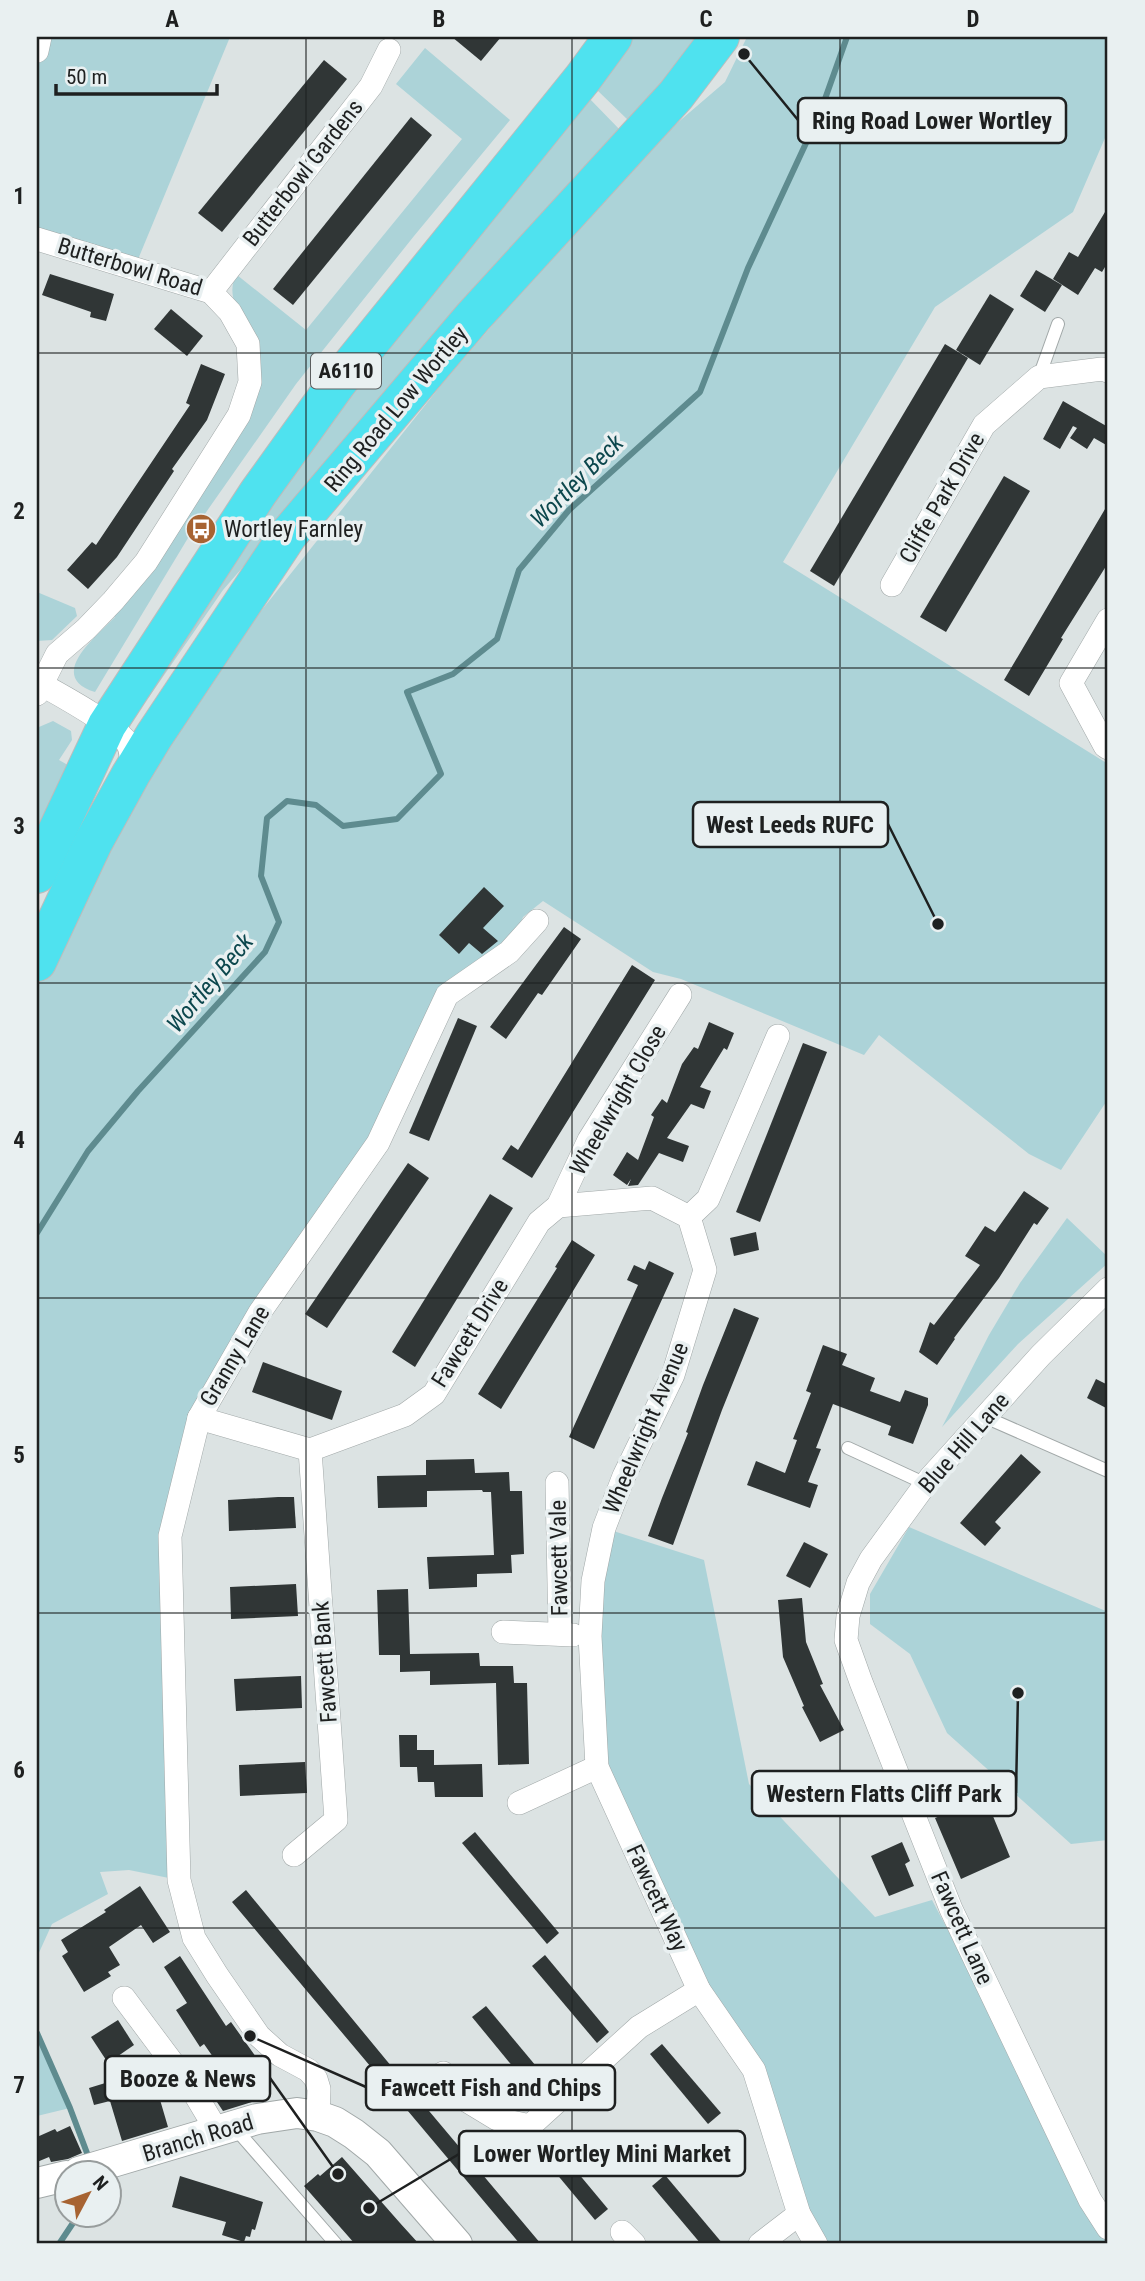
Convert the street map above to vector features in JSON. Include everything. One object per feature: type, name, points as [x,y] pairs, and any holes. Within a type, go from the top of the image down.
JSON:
[{"type":"highway","name":"A6110","points":[[37,874],[107,725],[258,492],[337,383],[583,78],[613,37]]},
{"type":"highway","name":"Ring Road Low Wortley","points":[[37,962],[94,841],[131,774],[288,535],[473,317],[676,95],[720,37]]},
{"type":"highway","points":[[107,725],[134,721],[177,701]]},
{"type":"street","points":[[37,51],[40,37]]},
{"type":"street","name":"Butterbowl Gardens","points":[[211,292],[371,86],[389,50]]},
{"type":"street","name":"Butterbowl Road","points":[[37,239],[211,292],[230,312],[248,344],[250,382],[239,415],[146,562],[86,629],[57,654],[38,687]]},
{"type":"street","points":[[1039,377],[1106,366]]},
{"type":"street","name":"Cliffe Park Drive","points":[[892,586],[984,425],[1039,377]]},
{"type":"street","points":[[1108,620],[1071,683],[1108,748]]},
{"type":"street","points":[[38,687],[107,725],[126,742],[131,754],[131,774]]},
{"type":"street","name":"Granny Lane","points":[[318,2116],[319,2089],[316,2079],[308,2070],[280,2055],[259,2036],[217,1975],[194,1938],[179,1880],[170,1536],[199,1418],[260,1312],[378,1143],[447,995],[509,952],[537,921]]},
{"type":"street","name":"Wheelwright Close","points":[[558,1206],[589,1140],[680,995]]},
{"type":"street","points":[[558,1206],[652,1198],[689,1217],[708,1199],[778,1035]]},
{"type":"street","name":"Fawcett Drive","points":[[310,1450],[405,1415],[434,1394],[539,1222],[558,1206]]},
{"type":"street","name":"Wheelwright Avenue","points":[[604,1528],[624,1476],[673,1375],[705,1270],[689,1217]]},
{"type":"street","name":"Blue Hill Lane","points":[[848,1616],[858,1583],[871,1559],[926,1484],[1041,1354],[1108,1289]]},
{"type":"street","points":[[199,1418],[310,1450]]},
{"type":"street","name":"Fawcett Bank","points":[[294,1855],[336,1819],[310,1450]]},
{"type":"street","name":"Fawcett Vale","points":[[557,1483],[560,1634]]},
{"type":"street","name":"Fawcett Way","points":[[604,1528],[593,1581],[590,1636],[597,1767],[699,1990],[754,2070],[799,2214],[816,2244]]},
{"type":"street","name":"Fawcett Lane","points":[[848,1616],[846,1640],[951,1909],[1090,2200],[1108,2228]]},
{"type":"street","name":"Fawcett Vale","points":[[503,1632],[590,1636]]},
{"type":"street","points":[[519,1803],[597,1767]]},
{"type":"street","points":[[443,2073],[464,2099],[497,2119],[530,2126],[639,2027],[699,1990]]},
{"type":"street","points":[[124,1998],[225,2129]]},
{"type":"street","name":"Branch Road","points":[[122,2160],[279,2115],[297,2113],[318,2116]]},
{"type":"street","points":[[318,2116],[335,2122],[378,2153],[457,2244]]},
{"type":"street","points":[[760,2244],[799,2214]]},
{"type":"lane","points":[[1039,377],[1058,324]]},
{"type":"lane","points":[[985,1417],[1108,1471]]},
{"type":"lane","points":[[848,1448],[926,1484]]},
{"type":"lane","points":[[225,2129],[336,2244]]},
{"type":"shaded area","points":[[40,37],[230,37],[134,269],[37,239],[37,51]]},
{"type":"shaded area","points":[[628,37],[704,37],[630,122],[595,88]]},
{"type":"shaded area","points":[[747,37],[1108,37],[1108,131],[1073,212],[935,307],[783,562],[1108,764],[1108,1099],[1061,1170],[1029,1154],[879,1035],[864,1055],[681,979],[653,972],[543,901],[523,917],[509,952],[447,995],[378,1143],[222,1380],[170,1536],[179,1880],[129,1870],[100,1872],[108,1894],[52,1924],[37,1957],[37,964],[131,774],[442,384],[554,253],[655,142],[725,82]]},
{"type":"shaded area","points":[[425,48],[510,120],[296,384],[188,538],[95,692],[81,685],[75,676],[79,656],[115,617],[112,613],[200,493],[250,414],[261,381],[261,372],[258,354],[235,304],[233,284],[237,275],[306,330],[462,139],[396,84]]},
{"type":"shaded area","points":[[588,97],[622,132],[223,590],[149,697],[138,705],[297,453]]},
{"type":"shaded area","points":[[37,592],[75,608],[77,616],[52,640],[37,641]]},
{"type":"shaded area","points":[[53,721],[71,731],[72,740],[59,760],[73,768],[37,838],[37,725],[39,727]]},
{"type":"shaded area","points":[[1067,1218],[1108,1257],[1108,1263],[1018,1344],[942,1427],[989,1335],[1020,1283]]},
{"type":"shaded area","points":[[909,1527],[1108,1612],[1108,1840],[1071,1844],[947,1733],[910,1654],[870,1624],[870,1594]]},
{"type":"shaded area","points":[[604,1528],[704,1560],[749,1784],[875,1917],[932,1900],[1090,2200],[1108,2228],[1108,2244],[816,2244],[754,2070],[699,1990],[597,1767]]},
{"type":"shaded area","points":[[37,2033],[70,2108],[37,2116]]},
{"type":"building","points":[[452,37],[501,37],[481,61]]},
{"type":"building","points":[[324,60],[347,79],[222,232],[198,213]]},
{"type":"building","points":[[411,117],[432,135],[293,305],[273,289]]},
{"type":"building","points":[[1108,207],[1108,262],[1102,272],[1095,268],[1078,295],[1053,279],[1069,252],[1078,257]]},
{"type":"building","points":[[1036,270],[1062,285],[1045,312],[1020,296]]},
{"type":"building","points":[[50,274],[114,294],[106,321],[90,317],[91,312],[42,295]]},
{"type":"building","points":[[990,294],[1014,309],[980,365],[956,350]]},
{"type":"building","points":[[171,309],[203,336],[187,356],[154,329]]},
{"type":"building","points":[[945,344],[968,358],[834,586],[810,571]]},
{"type":"building","points":[[201,364],[225,374],[207,420],[172,469],[174,471],[117,557],[88,589],[67,570],[92,542],[96,545],[190,405],[186,403]]},
{"type":"building","points":[[1063,401],[1108,427],[1108,446],[1094,438],[1087,449],[1070,438],[1077,428],[1073,426],[1060,449],[1043,439]]},
{"type":"building","points":[[1004,476],[1030,491],[946,632],[920,617]]},
{"type":"building","points":[[1108,504],[1108,563],[1061,638],[1063,639],[1029,696],[1004,680]]},
{"type":"building","points":[[484,887],[504,906],[483,928],[498,941],[482,954],[469,943],[459,954],[439,935]]},
{"type":"building","points":[[564,927],[581,939],[542,995],[538,993],[506,1039],[490,1027]]},
{"type":"building","points":[[632,965],[655,980],[532,1178],[502,1159],[511,1145],[518,1150]]},
{"type":"building","points":[[458,1018],[477,1026],[429,1141],[409,1133]]},
{"type":"building","points":[[709,1022],[734,1033],[727,1050],[724,1048],[700,1087],[711,1091],[704,1109],[691,1104],[667,1138],[689,1146],[683,1162],[659,1153],[638,1185],[628,1186],[631,1179],[627,1185],[613,1175],[627,1152],[638,1160],[654,1117],[651,1115],[662,1099],[667,1103],[682,1064],[694,1047],[698,1049]]},
{"type":"building","points":[[803,1043],[827,1052],[760,1222],[736,1212]]},
{"type":"building","points":[[408,1163],[429,1178],[327,1328],[305,1314]]},
{"type":"building","points":[[1024,1191],[1049,1208],[1037,1225],[1034,1223],[999,1278],[937,1365],[919,1352],[930,1322],[934,1325],[980,1265],[965,1256],[985,1226],[995,1232]]},
{"type":"building","points":[[490,1194],[513,1208],[415,1367],[392,1352]]},
{"type":"building","points":[[756,1232],[759,1250],[734,1256],[730,1238]]},
{"type":"building","points":[[572,1240],[595,1255],[501,1409],[478,1394]]},
{"type":"building","points":[[649,1261],[674,1273],[594,1449],[569,1437],[638,1285],[627,1280],[634,1265],[645,1270]]},
{"type":"building","points":[[734,1308],[759,1318],[673,1545],[648,1536]]},
{"type":"building","points":[[823,1345],[847,1354],[842,1365],[875,1378],[870,1391],[900,1402],[905,1390],[928,1398],[928,1405],[913,1444],[888,1435],[891,1426],[833,1404],[816,1448],[821,1449],[808,1482],[818,1485],[810,1508],[747,1485],[756,1461],[785,1473],[797,1440],[793,1439],[811,1393],[806,1391]]},
{"type":"building","points":[[263,1362],[342,1391],[332,1420],[252,1392]]},
{"type":"building","points":[[1096,1379],[1108,1385],[1108,1409],[1087,1398]]},
{"type":"building","points":[[1021,1454],[1041,1472],[995,1522],[1001,1528],[985,1546],[960,1523]]},
{"type":"building","points":[[474,1459],[475,1473],[509,1472],[510,1491],[522,1491],[524,1554],[511,1555],[512,1573],[477,1574],[477,1587],[429,1589],[427,1557],[494,1555],[491,1492],[427,1491],[427,1507],[378,1508],[377,1476],[426,1475],[426,1460]]},
{"type":"building","points":[[294,1497],[296,1528],[229,1531],[228,1500]]},
{"type":"building","points":[[804,1542],[828,1554],[810,1588],[786,1576]]},
{"type":"building","points":[[296,1584],[298,1616],[231,1619],[230,1587]]},
{"type":"building","points":[[408,1589],[410,1654],[479,1653],[480,1666],[513,1666],[514,1683],[527,1683],[529,1764],[498,1765],[496,1683],[430,1685],[430,1671],[400,1672],[400,1655],[379,1655],[377,1590]]},
{"type":"building","points":[[802,1598],[806,1642],[823,1684],[820,1685],[844,1730],[820,1742],[802,1707],[804,1706],[783,1657],[778,1600]]},
{"type":"building","points":[[301,1676],[302,1708],[236,1711],[234,1679]]},
{"type":"building","points":[[399,1735],[417,1735],[417,1750],[434,1750],[434,1765],[482,1764],[483,1797],[435,1797],[434,1782],[418,1782],[417,1767],[400,1767]]},
{"type":"building","points":[[305,1762],[307,1793],[240,1796],[239,1765]]},
{"type":"building","points":[[958,1771],[975,1801],[985,1797],[1010,1857],[961,1879],[935,1818],[945,1814],[930,1787]]},
{"type":"building","points":[[475,1832],[559,1933],[547,1944],[462,1843]]},
{"type":"building","points":[[902,1842],[910,1861],[905,1864],[914,1886],[889,1896],[871,1856]]},
{"type":"building","points":[[140,1886],[170,1932],[153,1943],[141,1925],[109,1947],[120,1965],[108,1972],[111,1976],[84,1992],[62,1956],[68,1952],[61,1940],[106,1912],[104,1910]]},
{"type":"building","points":[[246,1890],[541,2244],[520,2244],[232,1902]]},
{"type":"building","points":[[545,1955],[609,2032],[597,2043],[532,1966]]},
{"type":"building","points":[[180,1956],[226,2026],[231,2022],[256,2057],[242,2067],[265,2098],[223,2111],[209,2090],[227,2077],[204,2044],[200,2047],[176,2010],[187,2003],[164,1967]]},
{"type":"building","points":[[486,2006],[551,2084],[537,2096],[472,2017]]},
{"type":"building","points":[[118,2020],[134,2045],[108,2063],[91,2037]]},
{"type":"building","points":[[662,2044],[721,2113],[708,2124],[650,2054]]},
{"type":"building","points":[[151,2069],[168,2127],[122,2141],[110,2101],[94,2105],[89,2088]]},
{"type":"building","points":[[70,2126],[82,2153],[70,2158],[52,2158],[52,2162],[49,2157],[37,2162],[37,2137],[55,2129],[57,2132]]},
{"type":"building","points":[[548,2137],[608,2209],[595,2220],[535,2148]]},
{"type":"building","points":[[342,2157],[419,2244],[355,2244],[304,2186]]},
{"type":"building","points":[[665,2175],[723,2244],[701,2244],[652,2186]]},
{"type":"building","points":[[180,2176],[263,2202],[255,2230],[252,2229],[250,2237],[246,2236],[244,2242],[222,2235],[226,2222],[172,2207]]},
{"type":"waterway","name":"Wortley Beck","points":[[37,1233],[88,1151],[138,1091],[265,952],[279,922],[261,876],[267,818],[287,801],[316,805],[343,826],[397,819],[441,774],[407,692],[453,674],[497,639],[519,570],[569,510],[700,392],[748,268],[820,113],[847,37]]},
{"type":"waterway","name":"Wortley Beck","points":[[37,2033],[89,2158]]},
{"type":"waterway","name":"Wortley Beck","points":[[59,2244],[70,2228]]},
{"type":"place","name":"Ring Road Lower Wortley","points":[[744,54]]},
{"type":"place","name":"Wortley Farnley","points":[[201,529]]},
{"type":"place","name":"West Leeds RUFC","points":[[938,924]]},
{"type":"place","name":"Western Flatts Cliff Park","points":[[1018,1693]]},
{"type":"place","name":"Fawcett Fish and Chips","points":[[250,2036]]},
{"type":"place","name":"Booze & News","points":[[338,2174]]},
{"type":"place","name":"Lower Wortley Mini Market","points":[[369,2208]]}]
